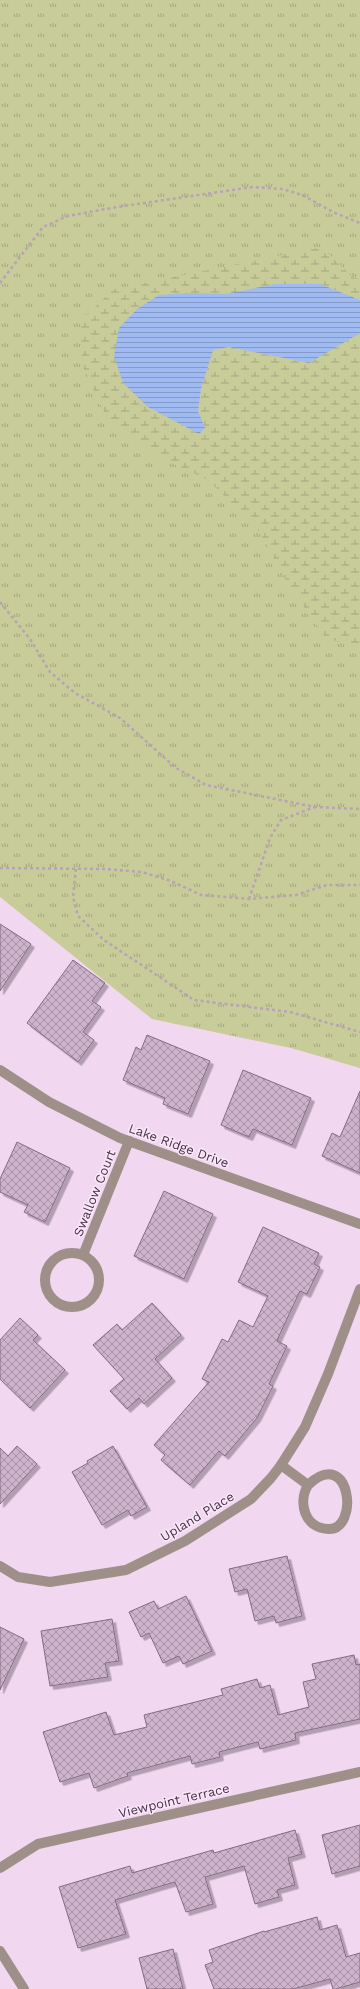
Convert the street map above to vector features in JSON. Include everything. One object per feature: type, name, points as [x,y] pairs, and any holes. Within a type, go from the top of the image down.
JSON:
[{"type":"street","name":"Lake Ridge Drive","points":[[0,1070],[49,1102],[129,1141],[360,1224]]},
{"type":"street","name":"Swallow Court","points":[[83,1255],[129,1141]]},
{"type":"street","name":"Swallow Court","points":[[66,1253],[83,1255],[94,1265],[98,1272],[98,1287],[95,1294],[83,1304],[76,1307],[60,1304],[48,1293],[44,1276],[47,1268],[51,1261],[66,1253]]},
{"type":"street","name":"Upland Place","points":[[0,1566],[18,1577],[50,1582],[126,1570],[185,1541],[250,1498],[271,1478],[305,1427],[328,1374],[360,1288]]},
{"type":"street","points":[[281,1465],[308,1485]]},
{"type":"street","points":[[329,1474],[344,1479],[355,1492],[356,1500],[356,1508],[348,1522],[334,1529],[326,1529],[311,1522],[306,1516],[302,1500],[308,1485],[314,1479],[329,1474]]},
{"type":"street","name":"Viewpoint Terrace","points":[[0,1868],[38,1844],[360,1772]]},
{"type":"street","points":[[0,1951],[24,1989]]},
{"type":"path","points":[[0,283],[43,227],[68,216],[104,210],[253,187],[283,188],[302,195],[335,213],[360,223]]},
{"type":"path","points":[[0,602],[30,639],[50,672],[75,693],[120,718],[176,768],[206,785],[316,807],[360,809]]},
{"type":"path","points":[[248,899],[270,838],[281,820],[316,807]]},
{"type":"path","points":[[0,868],[142,872],[171,881],[201,895],[248,899],[296,895],[327,885],[360,886]]},
{"type":"path","points":[[76,869],[73,897],[78,916],[104,940],[194,1000],[290,1012],[360,1032]]},
{"type":"green space","points":[[0,0],[360,0],[360,1068],[291,1048],[152,1019],[0,897]]},
{"type":"green space","points":[[322,247],[352,277],[360,279],[360,300],[320,284],[276,284],[225,294],[189,293],[123,383],[148,407],[199,434],[205,428],[198,411],[201,389],[213,350],[229,347],[309,363],[360,333],[360,650],[325,637],[287,582],[257,528],[207,479],[153,455],[105,414],[82,365],[81,320],[114,289]]},
{"type":"water","points":[[276,284],[320,284],[360,300],[360,333],[309,363],[229,347],[213,350],[201,389],[198,411],[205,428],[199,434],[148,407],[123,383],[114,356],[119,328],[137,309],[159,295],[189,293],[225,294]]},
{"type":"building","points":[[0,924],[31,944],[0,991]]},
{"type":"building","points":[[73,960],[105,983],[92,1001],[101,1007],[83,1032],[94,1040],[78,1062],[27,1023]]},
{"type":"building","points":[[147,1035],[210,1061],[188,1114],[163,1104],[165,1098],[123,1080],[136,1047],[141,1050]]},
{"type":"building","points":[[243,1070],[311,1098],[292,1145],[253,1129],[249,1137],[221,1125]]},
{"type":"building","points":[[360,1091],[360,1173],[322,1156],[332,1133],[340,1137]]},
{"type":"building","points":[[17,1142],[70,1168],[45,1222],[24,1212],[28,1205],[0,1192],[0,1179]]},
{"type":"building","points":[[164,1191],[213,1214],[184,1279],[134,1256]]},
{"type":"building","points":[[263,1227],[319,1253],[314,1264],[320,1267],[307,1294],[300,1291],[279,1336],[277,1341],[287,1346],[269,1384],[273,1386],[257,1418],[225,1456],[219,1451],[190,1485],[161,1460],[165,1455],[154,1445],[209,1382],[202,1379],[222,1339],[228,1342],[239,1320],[253,1327],[268,1296],[238,1282]]},
{"type":"building","points":[[152,1303],[181,1335],[155,1359],[172,1378],[144,1404],[139,1398],[127,1409],[110,1391],[124,1379],[93,1345],[117,1324],[122,1330]]},
{"type":"building","points":[[20,1318],[38,1335],[33,1340],[65,1370],[30,1408],[0,1379],[0,1340]]},
{"type":"building","points":[[17,1446],[37,1464],[0,1504],[0,1448],[8,1456]]},
{"type":"building","points":[[113,1446],[147,1507],[131,1516],[128,1510],[102,1525],[72,1472],[88,1463],[87,1461]]},
{"type":"building","points":[[287,1556],[302,1616],[276,1623],[274,1616],[255,1621],[247,1589],[235,1592],[229,1569]]},
{"type":"building","points":[[186,1596],[212,1651],[183,1664],[179,1656],[163,1663],[149,1633],[141,1637],[129,1612],[154,1601],[158,1609]]},
{"type":"building","points":[[112,1619],[119,1661],[105,1663],[108,1677],[50,1686],[41,1631]]},
{"type":"building","points":[[0,1627],[24,1639],[0,1690]]},
{"type":"building","points":[[354,1655],[356,1665],[360,1664],[360,1719],[295,1733],[296,1740],[260,1749],[258,1742],[219,1752],[220,1757],[192,1764],[190,1756],[127,1773],[128,1776],[94,1788],[89,1773],[60,1782],[43,1732],[106,1712],[114,1735],[147,1727],[144,1715],[223,1695],[221,1689],[257,1679],[260,1688],[270,1685],[278,1715],[309,1707],[303,1682],[316,1679],[312,1664]]},
{"type":"building","points":[[360,1825],[360,1866],[332,1874],[322,1835]]},
{"type":"building","points":[[295,1830],[302,1854],[288,1858],[295,1885],[277,1890],[279,1897],[255,1904],[244,1866],[205,1877],[213,1904],[186,1912],[175,1882],[115,1900],[126,1934],[78,1948],[59,1887],[130,1866],[132,1873],[213,1850],[214,1853]]},
{"type":"building","points":[[317,1917],[320,1930],[337,1925],[346,1957],[360,1953],[360,1982],[336,1989],[333,1989],[330,1979],[293,1989],[214,1989],[205,1965],[213,1962],[209,1950],[264,1931]]},
{"type":"building","points":[[173,1949],[183,1989],[147,1989],[139,1958]]}]
